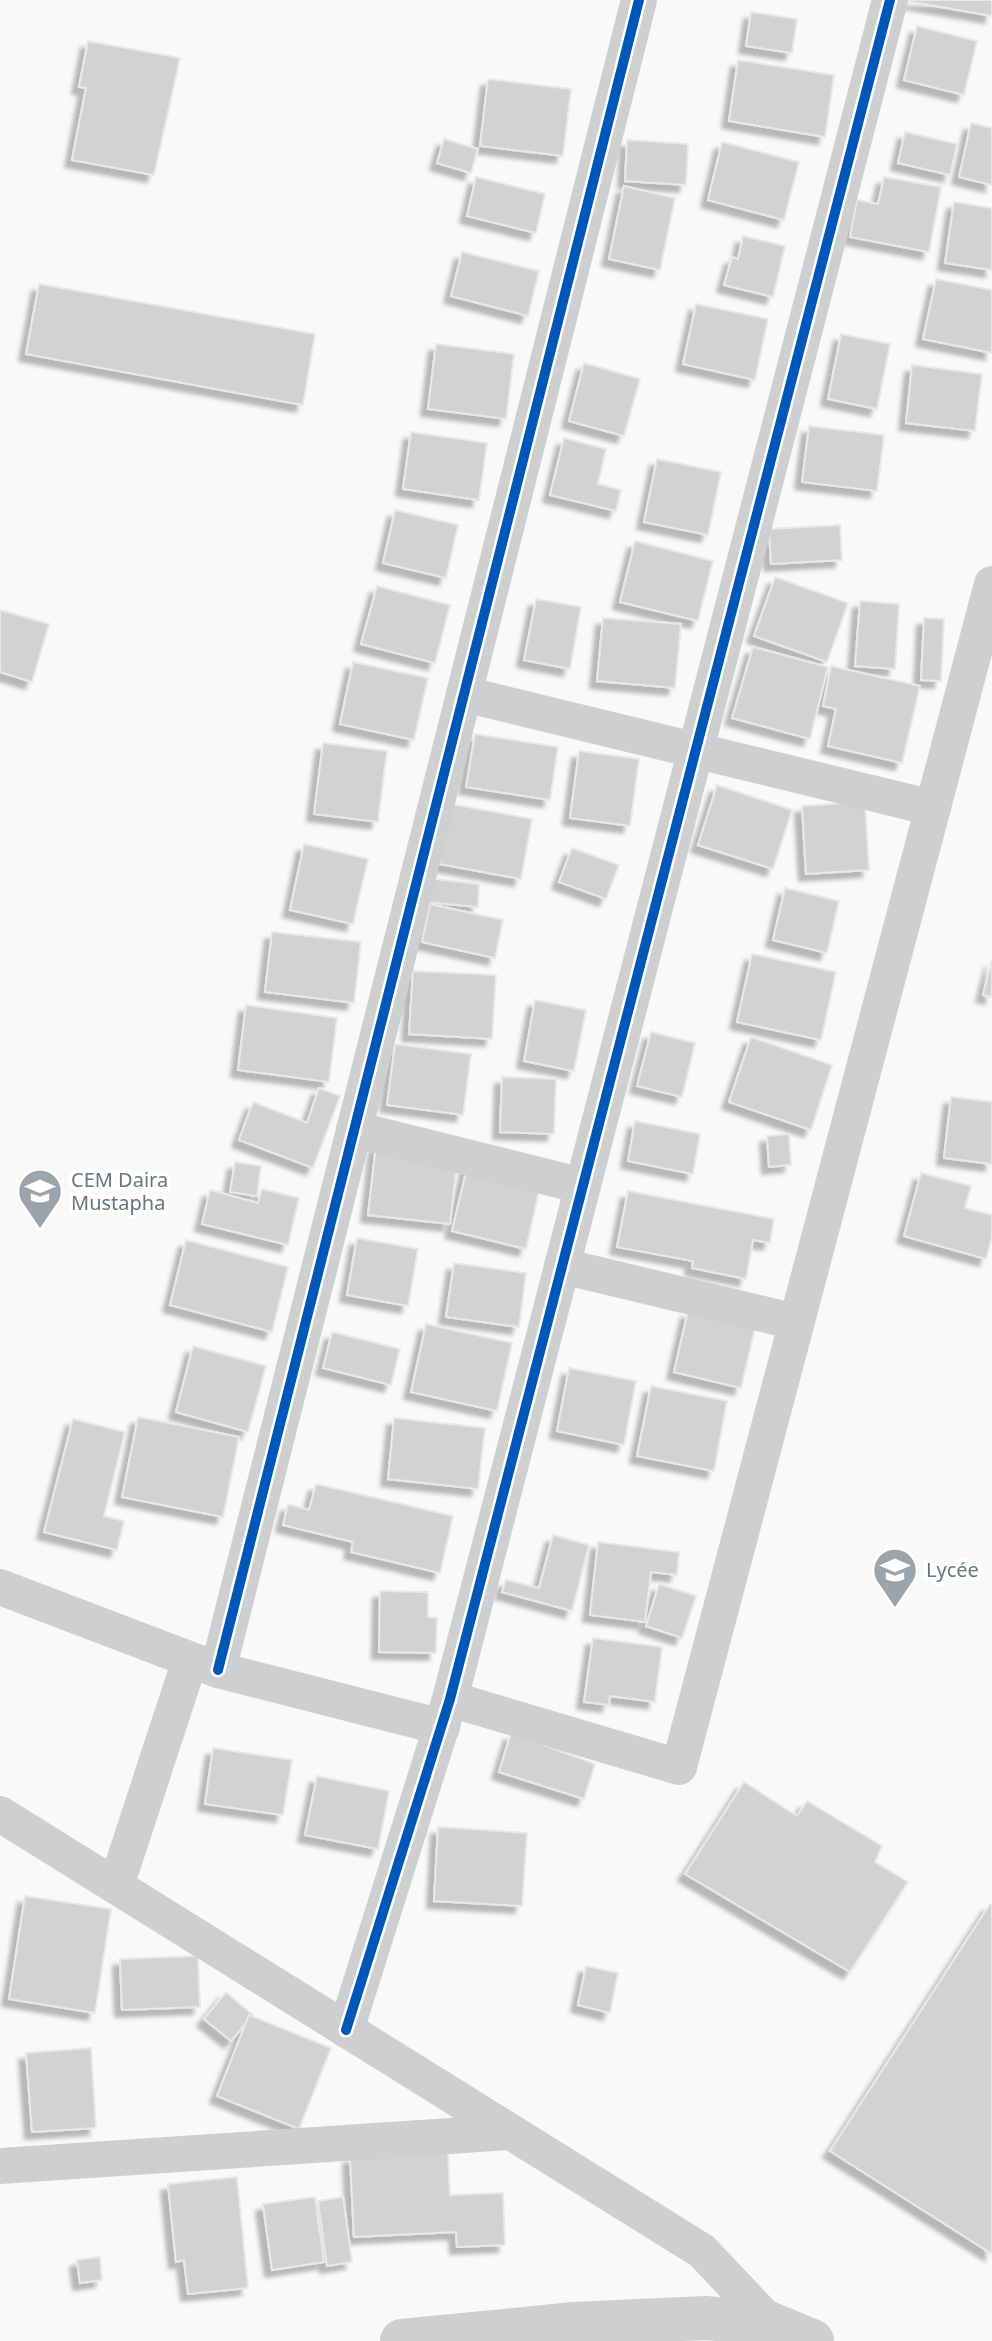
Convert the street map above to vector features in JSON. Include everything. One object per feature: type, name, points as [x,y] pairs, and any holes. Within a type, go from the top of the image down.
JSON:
[{"type":"street","points":[[116,1886],[204,1665],[354,1129],[639,0]]},
{"type":"street","points":[[346,2030],[446,1713],[890,0]]},
{"type":"street","points":[[0,1587],[204,1665],[446,1713],[679,1767],[992,584]]},
{"type":"street","points":[[464,694],[933,808]]},
{"type":"street","points":[[354,1129],[583,1186]]},
{"type":"street","points":[[562,1266],[796,1322]]},
{"type":"street","points":[[0,1814],[702,2251],[771,2324]]},
{"type":"street","points":[[0,2166],[510,2132]]},
{"type":"street","points":[[402,2341],[588,2323],[705,2318],[771,2324],[812,2341]]},
{"type":"building","points":[[908,0],[992,0],[992,16],[907,1]]},
{"type":"building","points":[[751,12],[797,19],[792,53],[746,46]]},
{"type":"building","points":[[917,26],[977,41],[964,95],[904,80]]},
{"type":"building","points":[[88,41],[180,58],[154,175],[72,160],[86,88],[79,87]]},
{"type":"building","points":[[738,60],[834,75],[825,137],[729,121]]},
{"type":"building","points":[[488,79],[571,89],[563,156],[480,146]]},
{"type":"building","points":[[971,123],[992,128],[992,185],[959,177]]},
{"type":"building","points":[[905,132],[957,144],[950,175],[898,163]]},
{"type":"building","points":[[444,139],[478,149],[471,173],[437,163]]},
{"type":"building","points":[[627,140],[688,144],[686,185],[625,181]]},
{"type":"building","points":[[722,142],[799,162],[784,220],[708,200]]},
{"type":"building","points":[[476,177],[545,194],[536,233],[467,216]]},
{"type":"building","points":[[884,177],[941,187],[929,252],[850,237],[857,200],[878,204]]},
{"type":"building","points":[[624,186],[675,198],[660,270],[609,259]]},
{"type":"building","points":[[954,202],[992,208],[992,270],[945,263]]},
{"type":"building","points":[[743,236],[785,246],[773,297],[724,285],[732,257],[738,259]]},
{"type":"building","points":[[462,252],[539,271],[528,316],[451,296]]},
{"type":"building","points":[[936,279],[992,290],[992,353],[923,339]]},
{"type":"building","points":[[39,284],[315,334],[303,405],[26,354]]},
{"type":"building","points":[[696,304],[768,319],[755,380],[683,364]]},
{"type":"building","points":[[841,334],[890,344],[877,409],[828,399]]},
{"type":"building","points":[[436,344],[514,354],[506,419],[428,409]]},
{"type":"building","points":[[584,363],[640,379],[624,436],[569,421]]},
{"type":"building","points":[[912,365],[982,374],[975,431],[906,423]]},
{"type":"building","points":[[809,426],[884,435],[877,491],[802,482]]},
{"type":"building","points":[[411,432],[487,443],[479,500],[403,489]]},
{"type":"building","points":[[564,438],[606,449],[598,484],[621,490],[616,511],[550,495]]},
{"type":"building","points":[[657,459],[721,472],[708,535],[644,522]]},
{"type":"building","points":[[395,510],[458,525],[446,578],[383,563]]},
{"type":"building","points":[[840,525],[842,560],[771,564],[769,529]]},
{"type":"building","points":[[635,541],[713,561],[698,621],[620,602]]},
{"type":"building","points":[[775,577],[848,603],[827,662],[754,636]]},
{"type":"building","points":[[377,586],[450,605],[435,663],[361,644]]},
{"type":"building","points":[[536,599],[581,607],[570,669],[524,660]]},
{"type":"building","points":[[860,601],[899,604],[895,669],[855,666]]},
{"type":"building","points":[[0,610],[49,624],[32,682],[0,672]]},
{"type":"building","points":[[603,618],[681,624],[675,688],[597,681]]},
{"type":"building","points":[[924,618],[944,619],[941,681],[921,680]]},
{"type":"building","points":[[753,647],[828,667],[810,739],[732,718]]},
{"type":"building","points":[[353,662],[428,678],[414,740],[340,724]]},
{"type":"building","points":[[831,666],[920,686],[902,763],[828,746],[836,709],[823,706]]},
{"type":"building","points":[[475,734],[558,747],[550,800],[466,787]]},
{"type":"building","points":[[323,743],[387,751],[378,822],[314,814]]},
{"type":"building","points":[[579,751],[639,759],[630,826],[570,818]]},
{"type":"building","points":[[717,785],[792,810],[773,869],[698,845]]},
{"type":"building","points":[[865,802],[869,870],[806,874],[802,806]]},
{"type":"building","points":[[451,804],[532,819],[521,879],[439,864]]},
{"type":"building","points":[[304,844],[368,859],[353,924],[290,910]]},
{"type":"building","points":[[572,848],[619,865],[606,899],[559,882]]},
{"type":"building","points":[[426,878],[479,884],[478,907],[424,902]]},
{"type":"building","points":[[785,888],[839,901],[827,953],[773,940]]},
{"type":"building","points":[[430,904],[503,920],[495,958],[422,942]]},
{"type":"building","points":[[272,932],[361,942],[354,1003],[265,992]]},
{"type":"building","points":[[752,954],[836,972],[821,1040],[737,1022]]},
{"type":"building","points":[[992,960],[992,997],[983,995]]},
{"type":"building","points":[[413,971],[496,975],[492,1039],[409,1034]]},
{"type":"building","points":[[535,1000],[586,1010],[574,1071],[524,1061]]},
{"type":"building","points":[[246,1005],[337,1018],[329,1082],[238,1070]]},
{"type":"building","points":[[651,1032],[695,1043],[682,1097],[637,1086]]},
{"type":"building","points":[[751,1037],[832,1065],[811,1130],[729,1102]]},
{"type":"building","points":[[395,1044],[471,1054],[463,1115],[387,1105]]},
{"type":"building","points":[[502,1077],[556,1079],[554,1134],[500,1132]]},
{"type":"building","points":[[319,1088],[340,1096],[313,1168],[239,1140],[253,1102],[307,1123]]},
{"type":"building","points":[[951,1097],[992,1102],[992,1164],[944,1158]]},
{"type":"building","points":[[635,1121],[700,1134],[693,1174],[628,1161]]},
{"type":"building","points":[[789,1134],[791,1165],[769,1167],[767,1136]]},
{"type":"building","points":[[376,1145],[458,1154],[450,1224],[368,1215]]},
{"type":"building","points":[[235,1162],[261,1166],[257,1196],[230,1192]]},
{"type":"building","points":[[468,1164],[541,1182],[526,1249],[452,1231]]},
{"type":"building","points":[[921,1173],[971,1186],[965,1208],[992,1215],[992,1237],[986,1259],[904,1236]]},
{"type":"building","points":[[262,1189],[299,1198],[288,1245],[202,1224],[210,1190],[258,1203]]},
{"type":"building","points":[[628,1191],[774,1219],[770,1243],[753,1240],[746,1279],[692,1268],[693,1261],[617,1247]]},
{"type":"building","points":[[357,1238],[418,1249],[408,1306],[347,1295]]},
{"type":"building","points":[[186,1240],[288,1267],[272,1332],[170,1305]]},
{"type":"building","points":[[454,1263],[526,1273],[519,1327],[446,1317]]},
{"type":"building","points":[[688,1311],[755,1328],[741,1388],[674,1372]]},
{"type":"building","points":[[426,1324],[512,1343],[497,1411],[411,1392]]},
{"type":"building","points":[[332,1332],[400,1349],[391,1385],[323,1368]]},
{"type":"building","points":[[193,1346],[266,1366],[248,1432],[176,1412]]},
{"type":"building","points":[[569,1368],[636,1381],[624,1445],[557,1431]]},
{"type":"building","points":[[651,1386],[727,1401],[714,1471],[637,1456]]},
{"type":"building","points":[[138,1417],[239,1437],[223,1517],[122,1497]]},
{"type":"building","points":[[394,1418],[485,1428],[478,1489],[388,1479]]},
{"type":"building","points":[[73,1419],[125,1432],[104,1516],[124,1521],[117,1550],[44,1532]]},
{"type":"building","points":[[316,1484],[453,1516],[440,1573],[351,1552],[353,1542],[283,1525],[288,1504],[309,1510]]},
{"type":"building","points":[[553,1535],[589,1545],[572,1611],[502,1592],[506,1580],[539,1588]]},
{"type":"building","points":[[598,1542],[679,1552],[677,1575],[651,1572],[645,1622],[590,1615]]},
{"type":"building","points":[[659,1584],[696,1596],[682,1638],[646,1626]]},
{"type":"building","points":[[380,1591],[428,1592],[428,1617],[437,1618],[436,1653],[379,1652]]},
{"type":"building","points":[[593,1638],[662,1647],[655,1702],[610,1696],[609,1705],[584,1702]]},
{"type":"building","points":[[511,1733],[595,1764],[584,1799],[499,1772]]},
{"type":"building","points":[[213,1748],[292,1760],[283,1815],[205,1804]]},
{"type":"building","points":[[317,1776],[389,1791],[378,1849],[305,1835]]},
{"type":"building","points":[[744,1782],[797,1816],[807,1801],[882,1846],[875,1862],[908,1882],[850,1972],[685,1874]]},
{"type":"building","points":[[438,1827],[527,1833],[522,1906],[434,1901]]},
{"type":"building","points":[[25,1896],[111,1909],[95,2013],[9,1999]]},
{"type":"building","points":[[992,1905],[992,2254],[830,2151]]},
{"type":"building","points":[[198,1956],[200,2007],[122,2010],[120,1959]]},
{"type":"building","points":[[586,1966],[618,1973],[610,2013],[578,2005]]},
{"type":"building","points":[[226,1992],[253,2015],[231,2041],[204,2019]]},
{"type":"building","points":[[249,2015],[331,2048],[299,2129],[217,2096]]},
{"type":"building","points":[[91,2048],[96,2128],[32,2132],[26,2053]]},
{"type":"building","points":[[448,2152],[450,2195],[503,2193],[505,2245],[457,2247],[456,2232],[354,2237],[350,2157]]},
{"type":"building","points":[[237,2177],[248,2288],[188,2294],[184,2260],[176,2262],[168,2184]]},
{"type":"building","points":[[315,2197],[324,2262],[272,2270],[263,2204]]},
{"type":"building","points":[[343,2197],[352,2262],[327,2266],[318,2201]]},
{"type":"building","points":[[100,2257],[102,2280],[80,2283],[77,2260]]},
{"type":"cycle path","points":[[218,1670],[639,0]]},
{"type":"cycle path","points":[[346,2030],[450,1699],[890,0]]},
{"type":"place","name":"CEM Daira Mustapha","points":[[40,1230]]},
{"type":"place","name":"Lycée","points":[[895,1609]]}]
